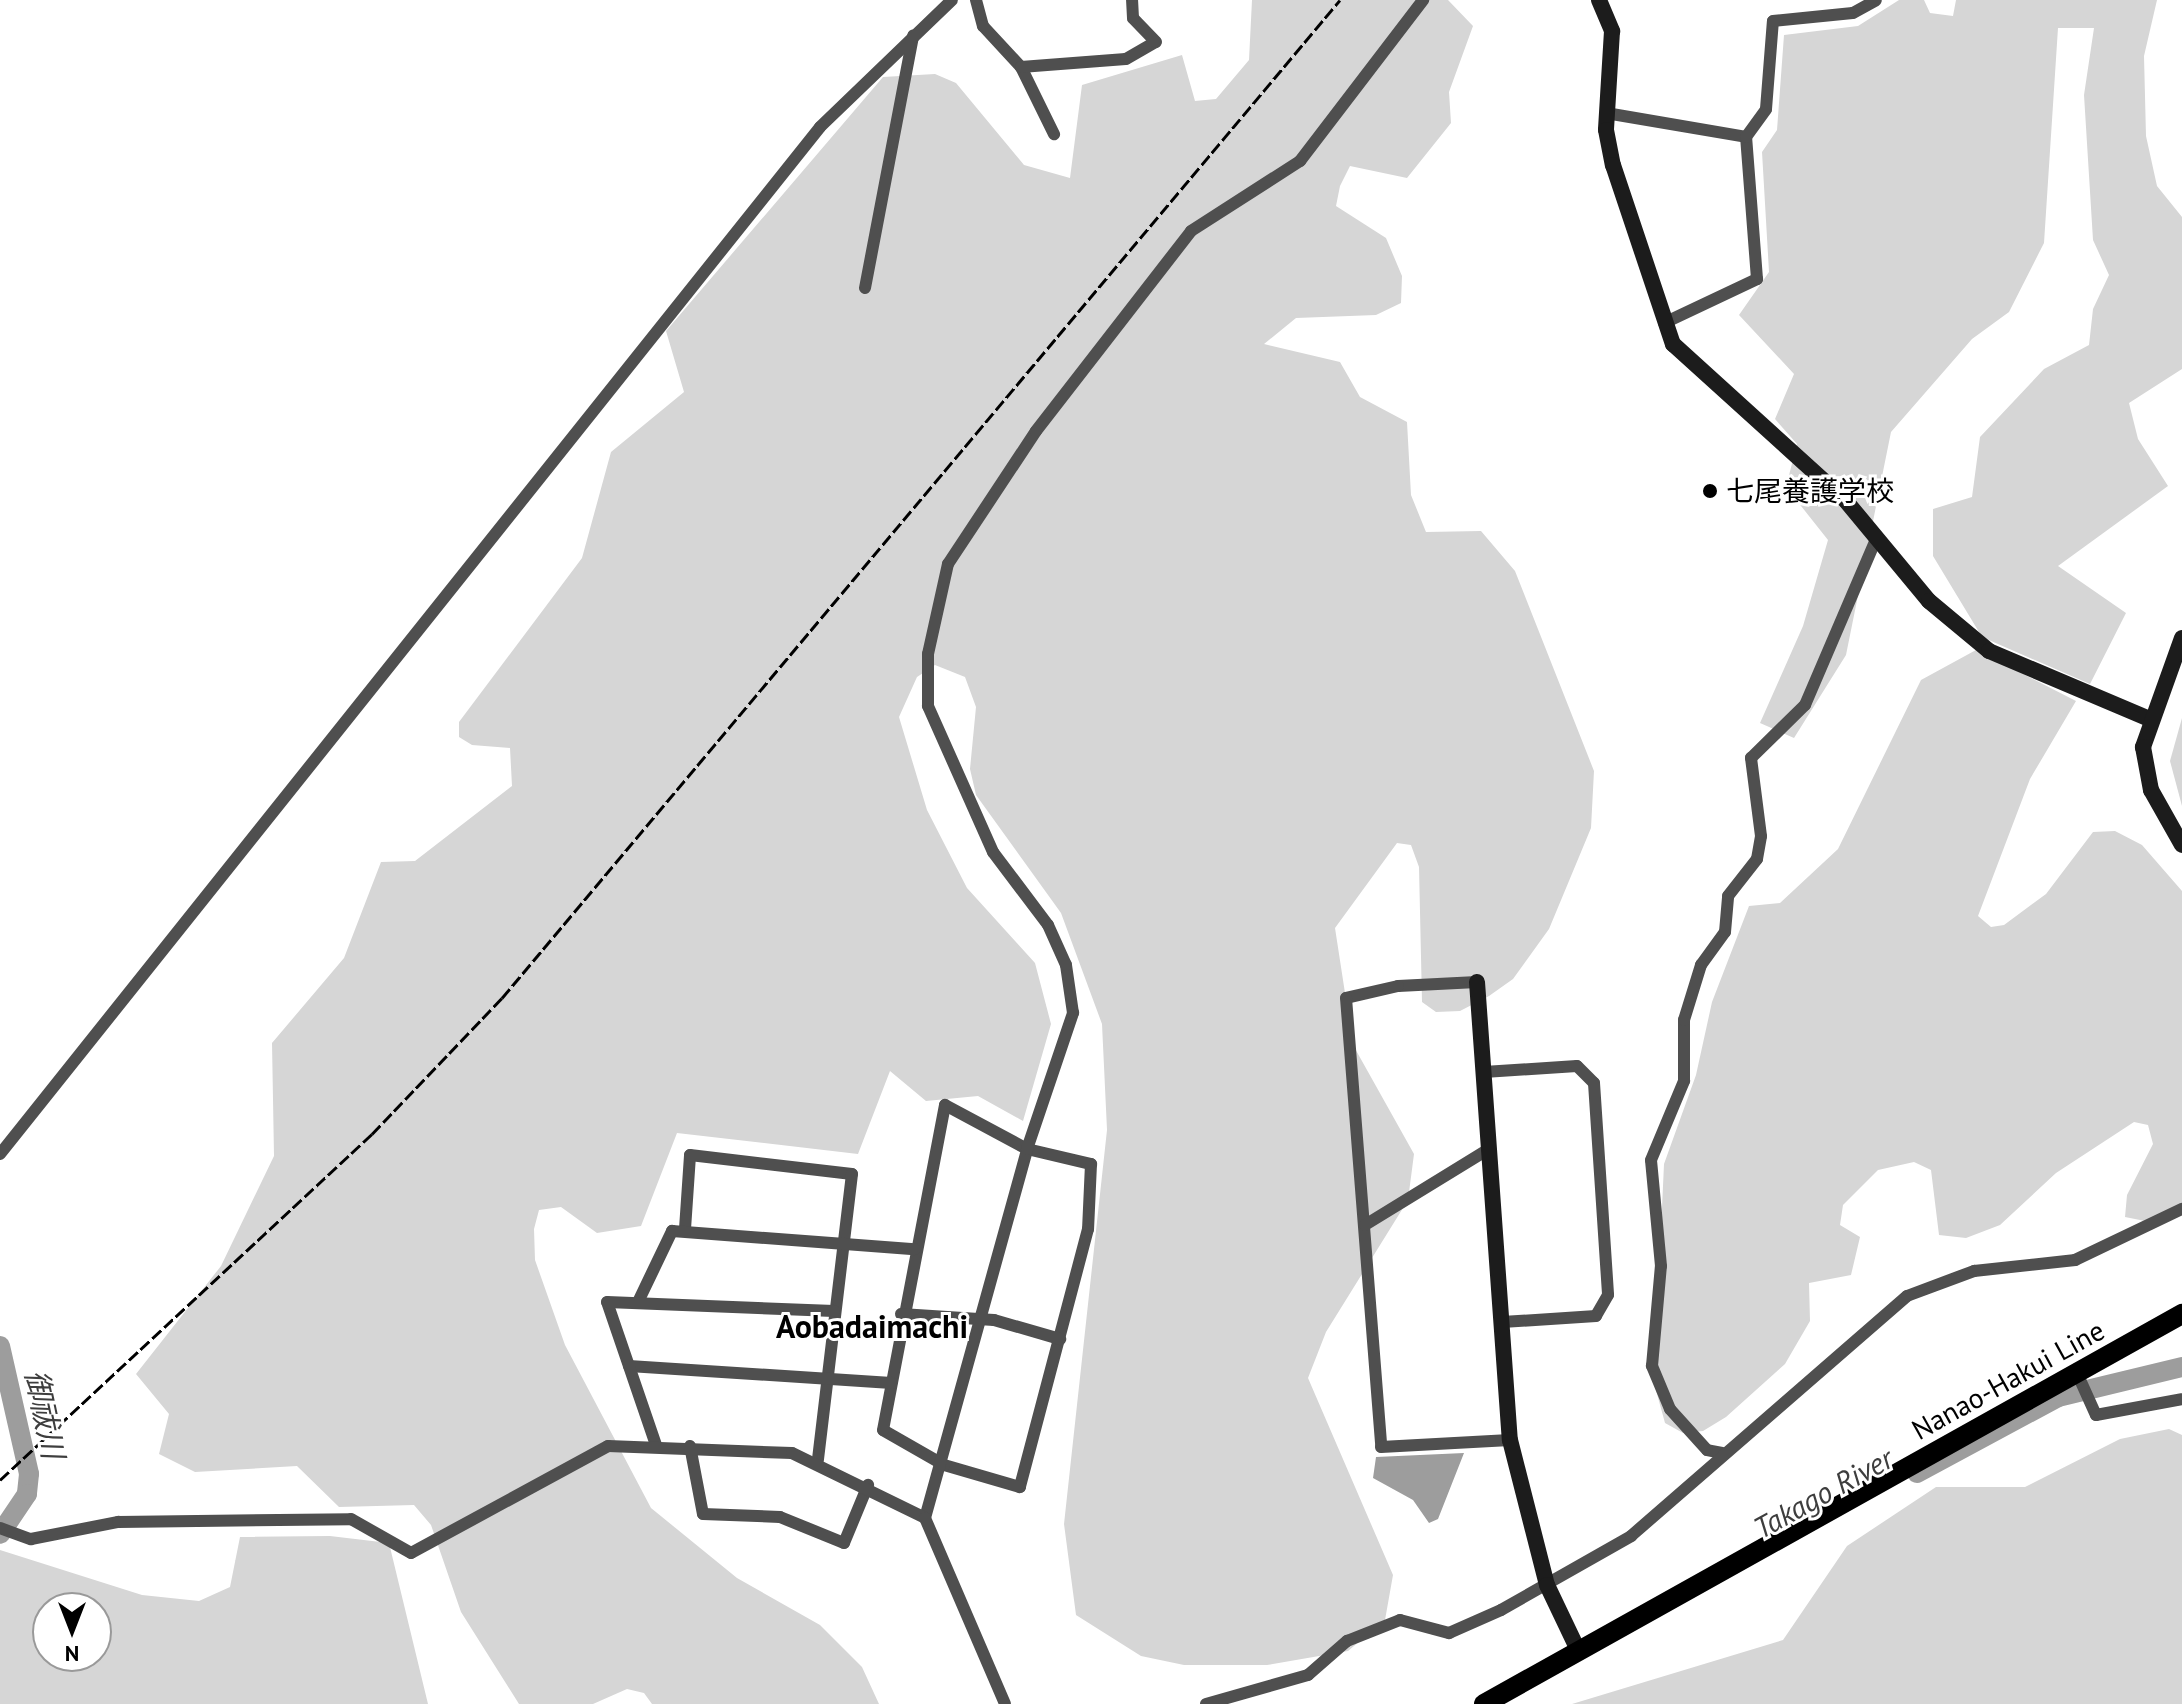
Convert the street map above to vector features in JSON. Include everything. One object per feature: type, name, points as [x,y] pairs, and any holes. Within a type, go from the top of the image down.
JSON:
[{"type":"main road","name":"Nanao-Hakui Line","points":[[1484,1704],[2182,1314]]},
{"type":"street","points":[[0,1154],[551,471],[744,219],[820,127],[952,0]]},
{"type":"street","points":[[976,0],[983,26],[1021,67],[1054,134]]},
{"type":"street","points":[[1021,67],[1126,59],[1156,42],[1133,18],[1132,0]]},
{"type":"street","points":[[925,1518],[944,1465],[1027,1149],[1073,1013],[1074,987],[1048,925],[981,829],[928,706],[928,654],[948,564],[1036,431],[1191,231],[1300,161],[1423,0]]},
{"type":"street","points":[[1599,0],[1612,31],[1606,113],[1613,165],[1664,323],[1687,361],[1846,501],[1929,601],[1989,651],[2149,719]]},
{"type":"street","points":[[1664,323],[1757,279],[1746,137],[1766,109],[1773,21],[1853,13],[1876,0]]},
{"type":"street","points":[[865,288],[913,36]]},
{"type":"street","points":[[1606,113],[1746,137]]},
{"type":"street","points":[[1722,1453],[1707,1450],[1677,1417],[1652,1366],[1661,1266],[1651,1160],[1684,1081],[1684,1020],[1701,965],[1725,932],[1728,896],[1757,859],[1761,836],[1751,758],[1805,705],[1876,539]]},
{"type":"street","points":[[2182,638],[2149,719],[2144,768],[2182,845]]},
{"type":"street","points":[[1510,1440],[1381,1447],[1346,998],[1398,986],[1477,982],[1510,1440],[1547,1585],[1578,1650]]},
{"type":"street","points":[[1484,1072],[1577,1066],[1594,1083],[1608,1295],[1596,1316],[1502,1322]]},
{"type":"street","points":[[945,1105],[1027,1149],[1091,1164],[1088,1229],[1020,1487],[944,1465],[883,1430],[901,1314],[945,1105]]},
{"type":"street","points":[[1365,1225],[1489,1149]]},
{"type":"street","points":[[685,1229],[690,1155],[852,1174],[825,1378],[818,1460]]},
{"type":"street","points":[[1206,1704],[1308,1675],[1347,1641],[1400,1620],[1454,1632],[1547,1585],[1631,1536],[1853,1335],[1880,1324],[1923,1286],[1974,1271],[2075,1260],[2182,1209]]},
{"type":"street","points":[[638,1302],[668,1234],[685,1229],[914,1249]]},
{"type":"street","points":[[656,1445],[607,1302],[834,1311]]},
{"type":"street","points":[[901,1314],[983,1319],[1060,1339]]},
{"type":"street","points":[[629,1366],[891,1383]]},
{"type":"street","points":[[2078,1374],[2096,1415],[2182,1399]]},
{"type":"street","points":[[4,1529],[31,1539],[118,1522],[351,1519],[411,1553],[608,1446],[690,1446],[818,1460],[925,1518],[1005,1704]]},
{"type":"street","points":[[690,1446],[703,1514],[780,1517],[844,1543],[868,1485]]},
{"type":"shaded area","points":[[1252,0],[1448,0],[1473,26],[1449,92],[1451,123],[1407,178],[1350,166],[1340,186],[1336,206],[1386,238],[1402,276],[1401,303],[1376,315],[1296,318],[1264,344],[1340,362],[1360,397],[1407,422],[1411,495],[1426,532],[1481,531],[1515,571],[1594,771],[1591,828],[1549,929],[1513,979],[1489,996],[1460,1011],[1436,1012],[1422,1002],[1419,867],[1411,845],[1397,843],[1335,928],[1353,1045],[1414,1154],[1408,1200],[1326,1332],[1308,1378],[1393,1575],[1385,1620],[1348,1651],[1267,1665],[1184,1665],[1141,1656],[1076,1615],[1064,1524],[1107,1130],[1102,1024],[1061,913],[976,795],[970,769],[976,707],[965,677],[935,665],[917,677],[899,717],[927,810],[967,888],[1035,963],[1051,1024],[1023,1121],[978,1096],[926,1101],[890,1071],[858,1154],[677,1133],[641,1226],[597,1233],[561,1207],[539,1210],[534,1229],[535,1260],[565,1345],[651,1508],[737,1578],[820,1625],[862,1667],[879,1704],[652,1704],[644,1693],[627,1689],[593,1704],[519,1704],[461,1612],[431,1525],[414,1505],[339,1507],[297,1466],[195,1472],[159,1454],[169,1414],[136,1374],[221,1266],[274,1156],[272,1043],[344,958],[381,862],[415,861],[512,786],[510,748],[472,745],[459,737],[459,722],[582,558],[611,452],[684,392],[666,331],[883,77],[935,74],[956,83],[1024,165],[1070,178],[1082,85],[1182,55],[1195,101],[1216,99],[1249,60]]},
{"type":"shaded area","points":[[1899,0],[1924,0],[1930,13],[1953,16],[1956,0],[2157,0],[2144,56],[2146,136],[2157,186],[2182,217],[2182,369],[2129,403],[2138,439],[2168,486],[2058,566],[2126,613],[2090,684],[1982,637],[1933,556],[1933,509],[1972,497],[1980,437],[2044,369],[2089,345],[2093,309],[2109,275],[2093,240],[2084,95],[2094,28],[2058,28],[2044,243],[2009,312],[1972,339],[1891,432],[1846,655],[1794,738],[1760,723],[1803,626],[1828,540],[1786,487],[1797,444],[1775,419],[1794,374],[1739,315],[1769,272],[1762,152],[1777,130],[1784,35],[1858,26]]},
{"type":"shaded area","points":[[1976,650],[2076,701],[2030,779],[1978,916],[1991,927],[2004,925],[2046,894],[2093,832],[2115,831],[2142,845],[2182,891],[2182,1207],[2145,1221],[2125,1217],[2127,1195],[2153,1144],[2148,1125],[2134,1122],[2056,1173],[2000,1225],[1966,1238],[1939,1235],[1931,1170],[1914,1162],[1878,1170],[1843,1205],[1840,1225],[1860,1237],[1851,1275],[1809,1283],[1810,1321],[1785,1364],[1726,1417],[1703,1431],[1683,1433],[1665,1423],[1654,1383],[1664,1164],[1696,1075],[1712,1002],[1749,906],[1780,903],[1838,849],[1921,680]]},
{"type":"shaded area","points":[[2182,718],[2182,806],[2170,761]]},
{"type":"shaded area","points":[[2169,1429],[2182,1435],[2182,1704],[1572,1704],[1783,1640],[1847,1546],[1936,1487],[2025,1487],[2120,1439]]},
{"type":"shaded area","points":[[1464,1453],[1438,1519],[1429,1523],[1413,1500],[1373,1478],[1376,1457]]},
{"type":"shaded area","points":[[330,1536],[389,1543],[428,1704],[0,1704],[0,1550],[142,1595],[199,1601],[230,1587],[240,1537]]},
{"type":"waterway","name":"御祓川","points":[[0,1346],[29,1474],[27,1494],[0,1534]]},
{"type":"waterway","name":"Takago River","points":[[1917,1473],[2058,1397],[2182,1367]]},
{"type":"railway","points":[[0,1480],[372,1134],[502,998],[1340,0]]},
{"type":"place","name":"七尾養護学校","points":[[1710,491]]},
{"type":"district","name":"Aobadaimachi","points":[[872,1326]]}]
